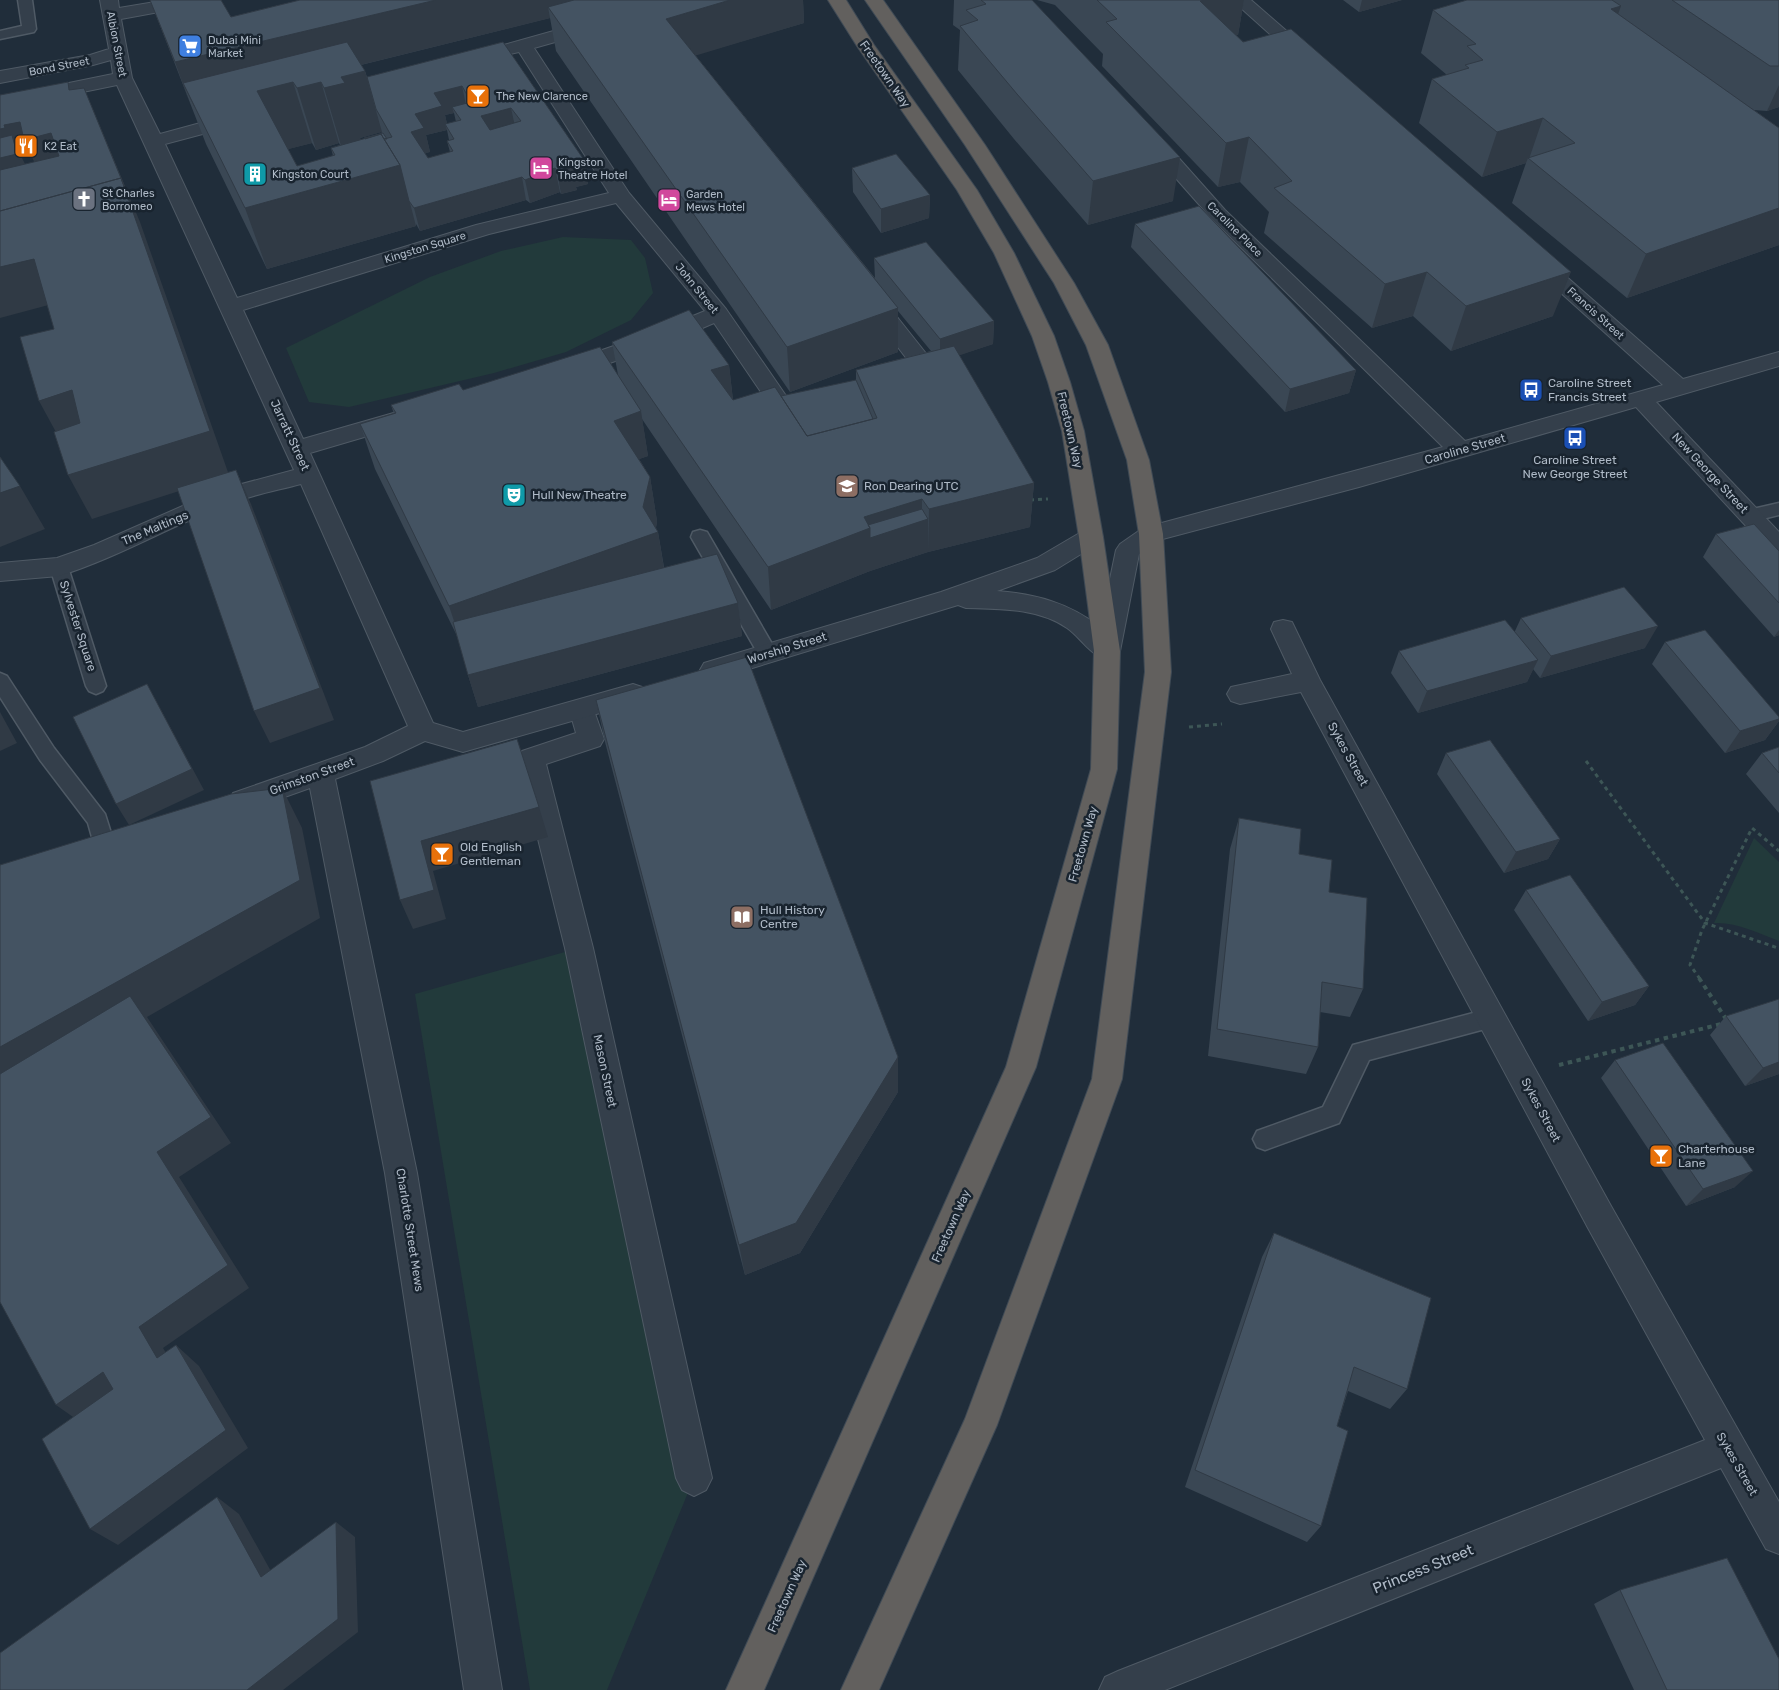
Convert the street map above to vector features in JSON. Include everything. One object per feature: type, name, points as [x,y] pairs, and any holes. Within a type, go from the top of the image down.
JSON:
[{"type":"highway","name":"Freetown Way","points":[[745,1690],[1021,1067],[1104,769],[1107,651],[1091,537],[1073,430],[1059,382],[1043,336],[1004,253],[967,190],[866,46],[837,0]]},
{"type":"highway","points":[[860,1690],[980,1424],[1107,1079],[1158,672],[1150,534],[1138,460],[1097,345],[1064,283],[975,145],[874,0]]},
{"type":"street","points":[[111,7],[197,0]]},
{"type":"street","points":[[1241,0],[1323,72]]},
{"type":"street","name":"Albion Street","points":[[111,7],[123,78],[154,141]]},
{"type":"street","points":[[485,55],[610,21]]},
{"type":"street","name":"John Street","points":[[523,45],[621,196],[719,314],[786,412],[812,403]]},
{"type":"street","name":"Bond Street","points":[[0,77],[93,60],[118,52]]},
{"type":"street","name":"Bond Street","points":[[0,103],[123,78]]},
{"type":"street","points":[[154,141],[257,114]]},
{"type":"street","name":"Caroline Place","points":[[1138,124],[1218,214],[1460,450]]},
{"type":"street","name":"Jarratt Street","points":[[154,141],[308,474],[423,730]]},
{"type":"street","name":"Kingston Square","points":[[230,307],[483,229],[621,196]]},
{"type":"street","name":"Francis Street","points":[[1524,250],[1680,388]]},
{"type":"street","points":[[863,288],[924,366],[891,382]]},
{"type":"street","points":[[551,375],[662,337],[719,314]]},
{"type":"street","name":"Caroline Street","points":[[1150,534],[1460,450],[1779,359]]},
{"type":"street","name":"New George Street","points":[[1641,399],[1779,547]]},
{"type":"street","points":[[296,449],[414,415]]},
{"type":"street","name":"The Maltings","points":[[0,572],[58,567],[102,551],[227,496],[308,474]]},
{"type":"street","points":[[1107,651],[1128,550],[1150,534]]},
{"type":"street","name":"Worship Street","points":[[694,676],[949,598],[1046,564],[1091,537]]},
{"type":"street","points":[[949,598],[1019,601],[1044,606],[1070,616],[1092,632],[1107,651]]},
{"type":"street","name":"Sykes Street","points":[[1283,629],[1308,681],[1523,1075],[1728,1448],[1779,1536]]},
{"type":"street","points":[[1240,694],[1308,681]]},
{"type":"street","points":[[423,730],[463,742],[657,687]]},
{"type":"street","name":"Mason Street","points":[[582,708],[591,739],[531,758],[579,948],[694,1478]]},
{"type":"street","name":"Grimston Street","points":[[218,810],[374,754],[423,730]]},
{"type":"street","name":"Charlotte Street Mews","points":[[321,774],[401,1173],[483,1690]]},
{"type":"street","points":[[79,858],[114,846]]},
{"type":"street","name":"Princess Street","points":[[1118,1690],[1728,1448]]},
{"type":"lane","points":[[0,35],[29,30],[25,0]]},
{"type":"lane","points":[[1750,516],[1779,509]]},
{"type":"lane","points":[[700,537],[768,654]]},
{"type":"lane","name":"Sylvester Square","points":[[58,567],[96,686]]},
{"type":"lane","points":[[0,681],[48,754],[98,820],[114,846]]},
{"type":"lane","points":[[1265,1139],[1331,1115],[1361,1052],[1492,1018]]},
{"type":"path","points":[[1028,500],[1084,498]]},
{"type":"path","points":[[1586,761],[1704,924],[1779,948]]},
{"type":"path","points":[[1523,1075],[1590,1056],[1706,1029],[1728,1022],[1690,965],[1704,924],[1752,828],[1779,851]]},
{"type":"green space","points":[[563,237],[631,240],[645,258],[653,293],[631,320],[566,352],[494,373],[349,407],[309,402],[286,348],[430,277],[501,251]]},
{"type":"green space","points":[[1754,838],[1779,862],[1779,941],[1739,926],[1714,923]]},
{"type":"green space","points":[[579,948],[694,1478],[607,1690],[530,1690],[415,994]]},
{"type":"building","points":[[150,0],[221,0],[231,17],[300,0],[436,0],[175,62]]},
{"type":"building","points":[[574,0],[730,0],[666,19],[898,308],[787,347],[548,7]]},
{"type":"building","points":[[981,0],[1032,0],[1180,157],[1093,181],[960,26],[978,20],[966,10],[986,4]]},
{"type":"building","points":[[1097,0],[1204,0],[1200,1],[1243,42],[1291,29],[1571,272],[1466,306],[1427,272],[1385,284],[1274,188],[1292,181],[1249,137],[1226,143],[1106,22],[1117,19]]},
{"type":"building","points":[[1467,0],[1612,0],[1621,6],[1611,9],[1779,128],[1779,208],[1646,254],[1528,158],[1575,143],[1543,118],[1497,132],[1432,79],[1469,68],[1465,65],[1483,60],[1467,46],[1476,44],[1433,10]]},
{"type":"building","points":[[1672,0],[1779,0],[1779,66],[1770,66]]},
{"type":"building","points":[[347,42],[365,71],[341,77],[345,83],[324,88],[321,82],[297,88],[293,82],[257,91],[297,166],[335,155],[331,148],[381,134],[400,165],[245,208],[183,83]]},
{"type":"building","points":[[503,42],[584,160],[557,171],[555,168],[525,180],[522,177],[414,208],[409,201],[400,165],[384,139],[392,137],[376,109],[367,77]],"holes":[[[462,86],[471,102],[452,107],[461,120],[445,124],[454,139],[447,141],[453,151],[428,158],[411,132],[424,128],[415,114],[442,106],[434,93]],[[511,108],[521,121],[490,130],[481,116]]]},
{"type":"building","points":[[68,82],[69,90],[84,88],[121,178],[0,211],[0,170],[59,156],[51,133],[24,140],[20,122],[4,125],[5,128],[0,129],[0,95]]},
{"type":"building","points":[[383,133],[387,139],[384,139],[381,134],[364,138]]},
{"type":"building","points":[[12,135],[17,154],[0,158],[0,138]]},
{"type":"building","points":[[896,154],[930,195],[881,209],[852,168]]},
{"type":"building","points":[[121,178],[210,431],[68,475],[54,432],[80,423],[72,390],[39,401],[20,337],[54,329],[34,259],[0,267],[0,211]]},
{"type":"building","points":[[1199,206],[1356,370],[1290,389],[1135,224]]},
{"type":"building","points":[[926,242],[994,321],[940,339],[874,258]]},
{"type":"building","name":"Ron Dearing UTC","points":[[689,310],[729,365],[711,370],[733,400],[775,387],[807,436],[877,418],[856,370],[954,346],[1034,483],[929,509],[922,499],[864,517],[870,528],[768,567],[612,342]]},
{"type":"building","name":"Hull New Theatre","points":[[600,347],[641,411],[614,421],[650,477],[643,507],[658,532],[449,606],[360,424],[396,413],[391,405],[459,384],[463,390]]},
{"type":"building","points":[[856,380],[873,419],[807,436],[781,396]]},
{"type":"building","points":[[0,457],[20,486],[0,493]]},
{"type":"building","points":[[236,470],[320,688],[254,711],[177,488]]},
{"type":"building","points":[[922,509],[928,519],[870,538],[870,528],[868,525]]},
{"type":"building","points":[[1754,524],[1779,551],[1779,603],[1716,534]]},
{"type":"building","points":[[717,554],[738,603],[468,675],[453,622]]},
{"type":"building","points":[[1624,587],[1658,626],[1551,656],[1521,618]]},
{"type":"building","points":[[1505,620],[1538,660],[1427,691],[1399,651]]},
{"type":"building","points":[[1705,630],[1779,719],[1740,731],[1665,642]]},
{"type":"building","name":"Hull History Centre","points":[[747,657],[898,1057],[796,1223],[739,1245],[596,700]]},
{"type":"building","points":[[147,684],[192,769],[116,804],[73,717]]},
{"type":"building","points":[[517,739],[539,807],[421,841],[434,890],[400,900],[370,781]]},
{"type":"building","points":[[1490,740],[1560,839],[1516,852],[1446,753]]},
{"type":"building","points":[[1779,747],[1779,773],[1762,753]]},
{"type":"building","points":[[282,788],[300,880],[0,1047],[0,865],[231,794]]},
{"type":"building","points":[[1239,818],[1301,829],[1299,854],[1332,860],[1329,892],[1367,898],[1363,989],[1322,982],[1318,1047],[1217,1029]]},
{"type":"building","points":[[1570,875],[1649,986],[1602,1002],[1526,890]]},
{"type":"building","points":[[130,996],[211,1117],[157,1152],[228,1265],[139,1327],[157,1358],[176,1345],[226,1430],[90,1529],[42,1439],[113,1389],[103,1372],[56,1405],[0,1302],[0,1074]]},
{"type":"building","points":[[1779,999],[1779,1062],[1763,1068],[1726,1016]]},
{"type":"building","points":[[1663,1043],[1753,1171],[1703,1189],[1615,1060]]},
{"type":"building","points":[[1274,1233],[1431,1298],[1407,1389],[1354,1367],[1337,1426],[1348,1431],[1321,1526],[1195,1470]]},
{"type":"building","points":[[217,1497],[261,1577],[336,1522],[338,1619],[247,1690],[0,1690],[0,1653]]},
{"type":"building","points":[[1727,1558],[1779,1659],[1779,1690],[1667,1690],[1620,1590]]},
{"type":"place","name":"Dubai Mini Market","points":[[190,46]]},
{"type":"place","name":"The New Clarence","points":[[478,96]]},
{"type":"place","name":"K2 Eat","points":[[26,146]]},
{"type":"place","name":"Kingston Theatre Hotel","points":[[541,168]]},
{"type":"place","name":"Kingston Court","points":[[255,174]]},
{"type":"place","name":"St Charles Borromeo","points":[[84,199]]},
{"type":"place","name":"Garden Mews Hotel","points":[[669,200]]},
{"type":"place","name":"Caroline Street Francis Street","points":[[1531,390]]},
{"type":"place","name":"Caroline Street New George Street","points":[[1575,438]]},
{"type":"place","name":"Ron Dearing UTC","points":[[847,486]]},
{"type":"place","name":"Hull New Theatre","points":[[514,495]]},
{"type":"place","name":"Old English Gentleman","points":[[442,854]]},
{"type":"place","name":"Hull History Centre","points":[[742,917]]},
{"type":"place","name":"Charterhouse Lane","points":[[1661,1156]]}]
